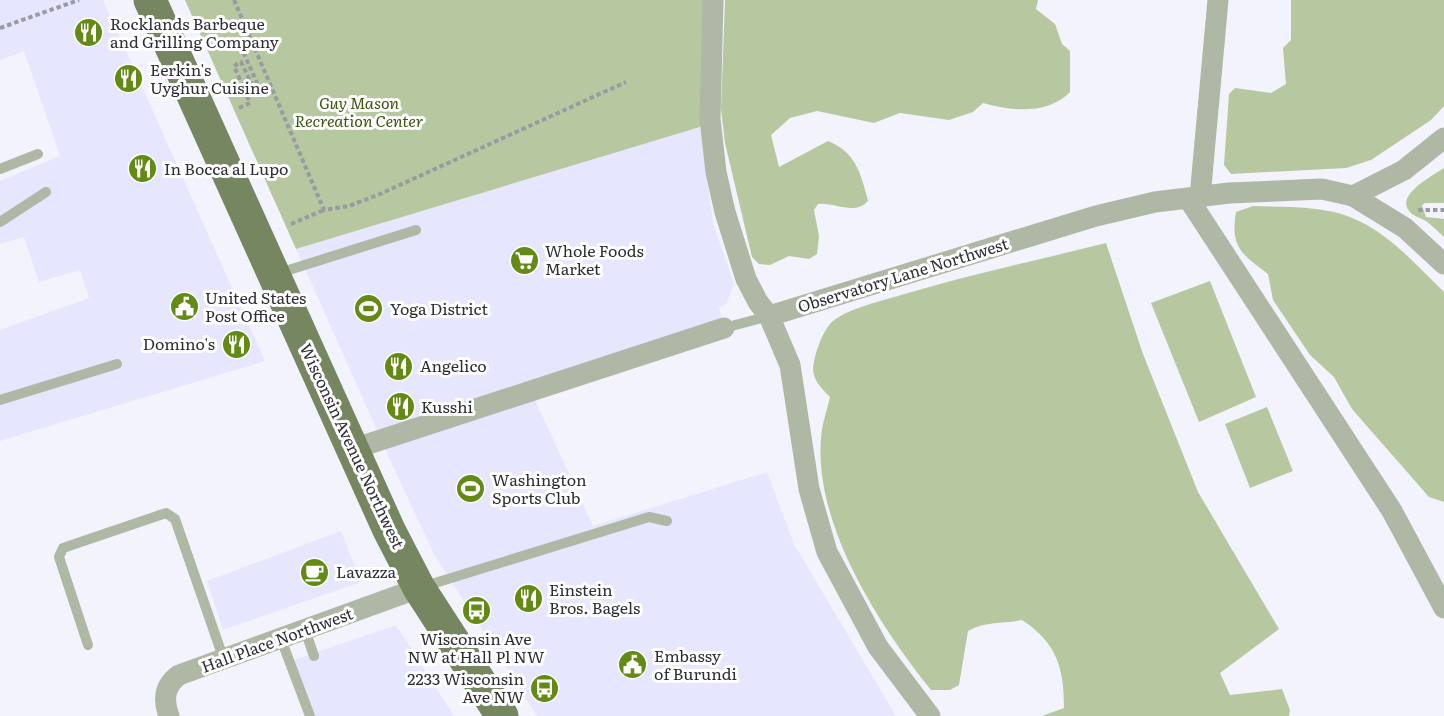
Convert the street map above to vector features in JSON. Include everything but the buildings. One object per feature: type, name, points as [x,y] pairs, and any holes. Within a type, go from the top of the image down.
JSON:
[{"type":"main road","name":"Wisconsin Avenue Northwest","points":[[150,0],[353,449],[419,588],[502,716]]},
{"type":"street","points":[[713,0],[710,119],[716,172],[725,212],[746,279],[758,303],[769,316],[790,365],[809,489],[826,552],[878,647],[930,716]]},
{"type":"street","points":[[1218,0],[1194,197],[1392,511],[1444,608]]},
{"type":"street","points":[[1353,196],[1404,170],[1444,138]]},
{"type":"street","name":"Observatory Lane Northwest","points":[[769,316],[1060,226],[1155,202],[1276,189],[1322,189],[1353,196],[1405,228],[1444,264]]},
{"type":"street","name":"Observatory Lane Northwest","points":[[353,449],[724,328]]},
{"type":"street","name":"Hall Place Northwest","points":[[169,716],[165,695],[172,680],[179,675],[419,588]]},
{"type":"lane","points":[[0,169],[38,154]]},
{"type":"lane","points":[[0,222],[46,192]]},
{"type":"lane","points":[[274,274],[416,230]]},
{"type":"lane","name":"Observatory Lane Northwest","points":[[724,328],[769,316]]},
{"type":"lane","points":[[0,400],[117,364]]},
{"type":"lane","points":[[88,645],[59,557],[63,548],[166,513],[175,519],[224,660]]},
{"type":"lane","points":[[419,588],[649,517],[667,521]]},
{"type":"lane","points":[[305,630],[314,656]]},
{"type":"lane","points":[[281,639],[310,716]]},
{"type":"path","points":[[0,28],[79,0]]},
{"type":"path","points":[[234,0],[324,210]]},
{"type":"path","points":[[239,108],[250,103],[234,66],[242,62],[252,85],[257,83],[242,49],[252,44]]},
{"type":"path","points":[[291,224],[324,210],[349,206],[380,194],[626,82]]},
{"type":"shaded area","points":[[0,0],[103,0],[265,361],[0,441],[0,330],[89,298],[80,270],[39,282],[24,237],[0,244],[0,181],[60,156],[24,51],[0,60]]},
{"type":"shaded area","points":[[700,127],[713,223],[734,284],[726,304],[719,307],[722,320],[377,430],[296,249]]},
{"type":"shaded area","points":[[534,398],[593,526],[767,472],[794,544],[896,716],[537,716],[434,554],[384,447]]},
{"type":"shaded area","points":[[341,531],[361,582],[223,630],[207,581]]},
{"type":"shaded area","points":[[396,625],[454,716],[315,716],[294,660]]},
{"type":"green space","name":"Guy Mason Recreation Center","points":[[185,0],[704,0],[700,127],[296,249]]},
{"type":"green space","points":[[725,0],[1038,0],[1036,9],[1055,24],[1062,44],[1070,51],[1070,92],[1051,105],[1040,108],[1005,108],[983,103],[973,112],[949,120],[900,113],[874,123],[817,111],[790,118],[771,135],[779,167],[828,141],[845,151],[856,165],[868,201],[857,208],[818,204],[814,210],[819,236],[817,254],[809,259],[789,256],[770,265],[759,264],[752,257],[725,143],[721,109]]},
{"type":"green space","points":[[1291,0],[1444,0],[1444,106],[1431,120],[1371,160],[1346,168],[1231,174],[1224,165],[1229,94],[1235,88],[1271,93],[1286,84],[1283,48],[1291,40]]},
{"type":"green space","points":[[1444,168],[1444,203],[1422,205],[1426,217],[1444,219],[1444,237],[1426,221],[1411,213],[1406,206],[1407,199],[1417,186]]},
{"type":"green space","points":[[1253,206],[1319,209],[1346,215],[1362,222],[1392,242],[1444,292],[1444,502],[1429,497],[1352,409],[1334,377],[1310,355],[1273,300],[1268,274],[1240,249],[1235,234],[1236,212]]},
{"type":"green space","points":[[1106,243],[1143,354],[1198,492],[1279,629],[1220,673],[1230,695],[1282,689],[1290,710],[1289,716],[1042,716],[1064,708],[1060,669],[1051,647],[1022,620],[988,624],[968,631],[959,685],[950,690],[931,690],[871,605],[839,539],[828,505],[822,471],[821,438],[830,397],[816,381],[813,370],[818,346],[829,325],[848,312],[875,302]]},
{"type":"green space","points":[[1210,281],[1256,397],[1199,422],[1151,303]]},
{"type":"green space","points":[[1267,407],[1293,471],[1250,488],[1225,424]]},
{"type":"place","name":"Rocklands Barbeque and Grilling Company","points":[[89,33]]},
{"type":"place","name":"Eerkin's Uyghur Cuisine","points":[[129,79]]},
{"type":"place","name":"In Bocca al Lupo","points":[[143,169]]},
{"type":"place","name":"Whole Foods Market","points":[[524,260]]},
{"type":"place","name":"United States Post Office","points":[[184,307]]},
{"type":"place","name":"Yoga District","points":[[369,309]]},
{"type":"place","name":"Domino's","points":[[236,344]]},
{"type":"place","name":"Angelico","points":[[399,366]]},
{"type":"place","name":"Kusshi","points":[[400,407]]},
{"type":"place","name":"Washington Sports Club","points":[[471,489]]},
{"type":"place","name":"Lavazza","points":[[315,572]]},
{"type":"place","name":"Einstein Bros. Bagels","points":[[528,599]]},
{"type":"place","name":"Wisconsin Ave NW at Hall Pl NW","points":[[476,611]]},
{"type":"place","name":"Embassy of Burundi","points":[[633,665]]},
{"type":"place","name":"2233 Wisconsin Ave NW","points":[[545,688]]}]
